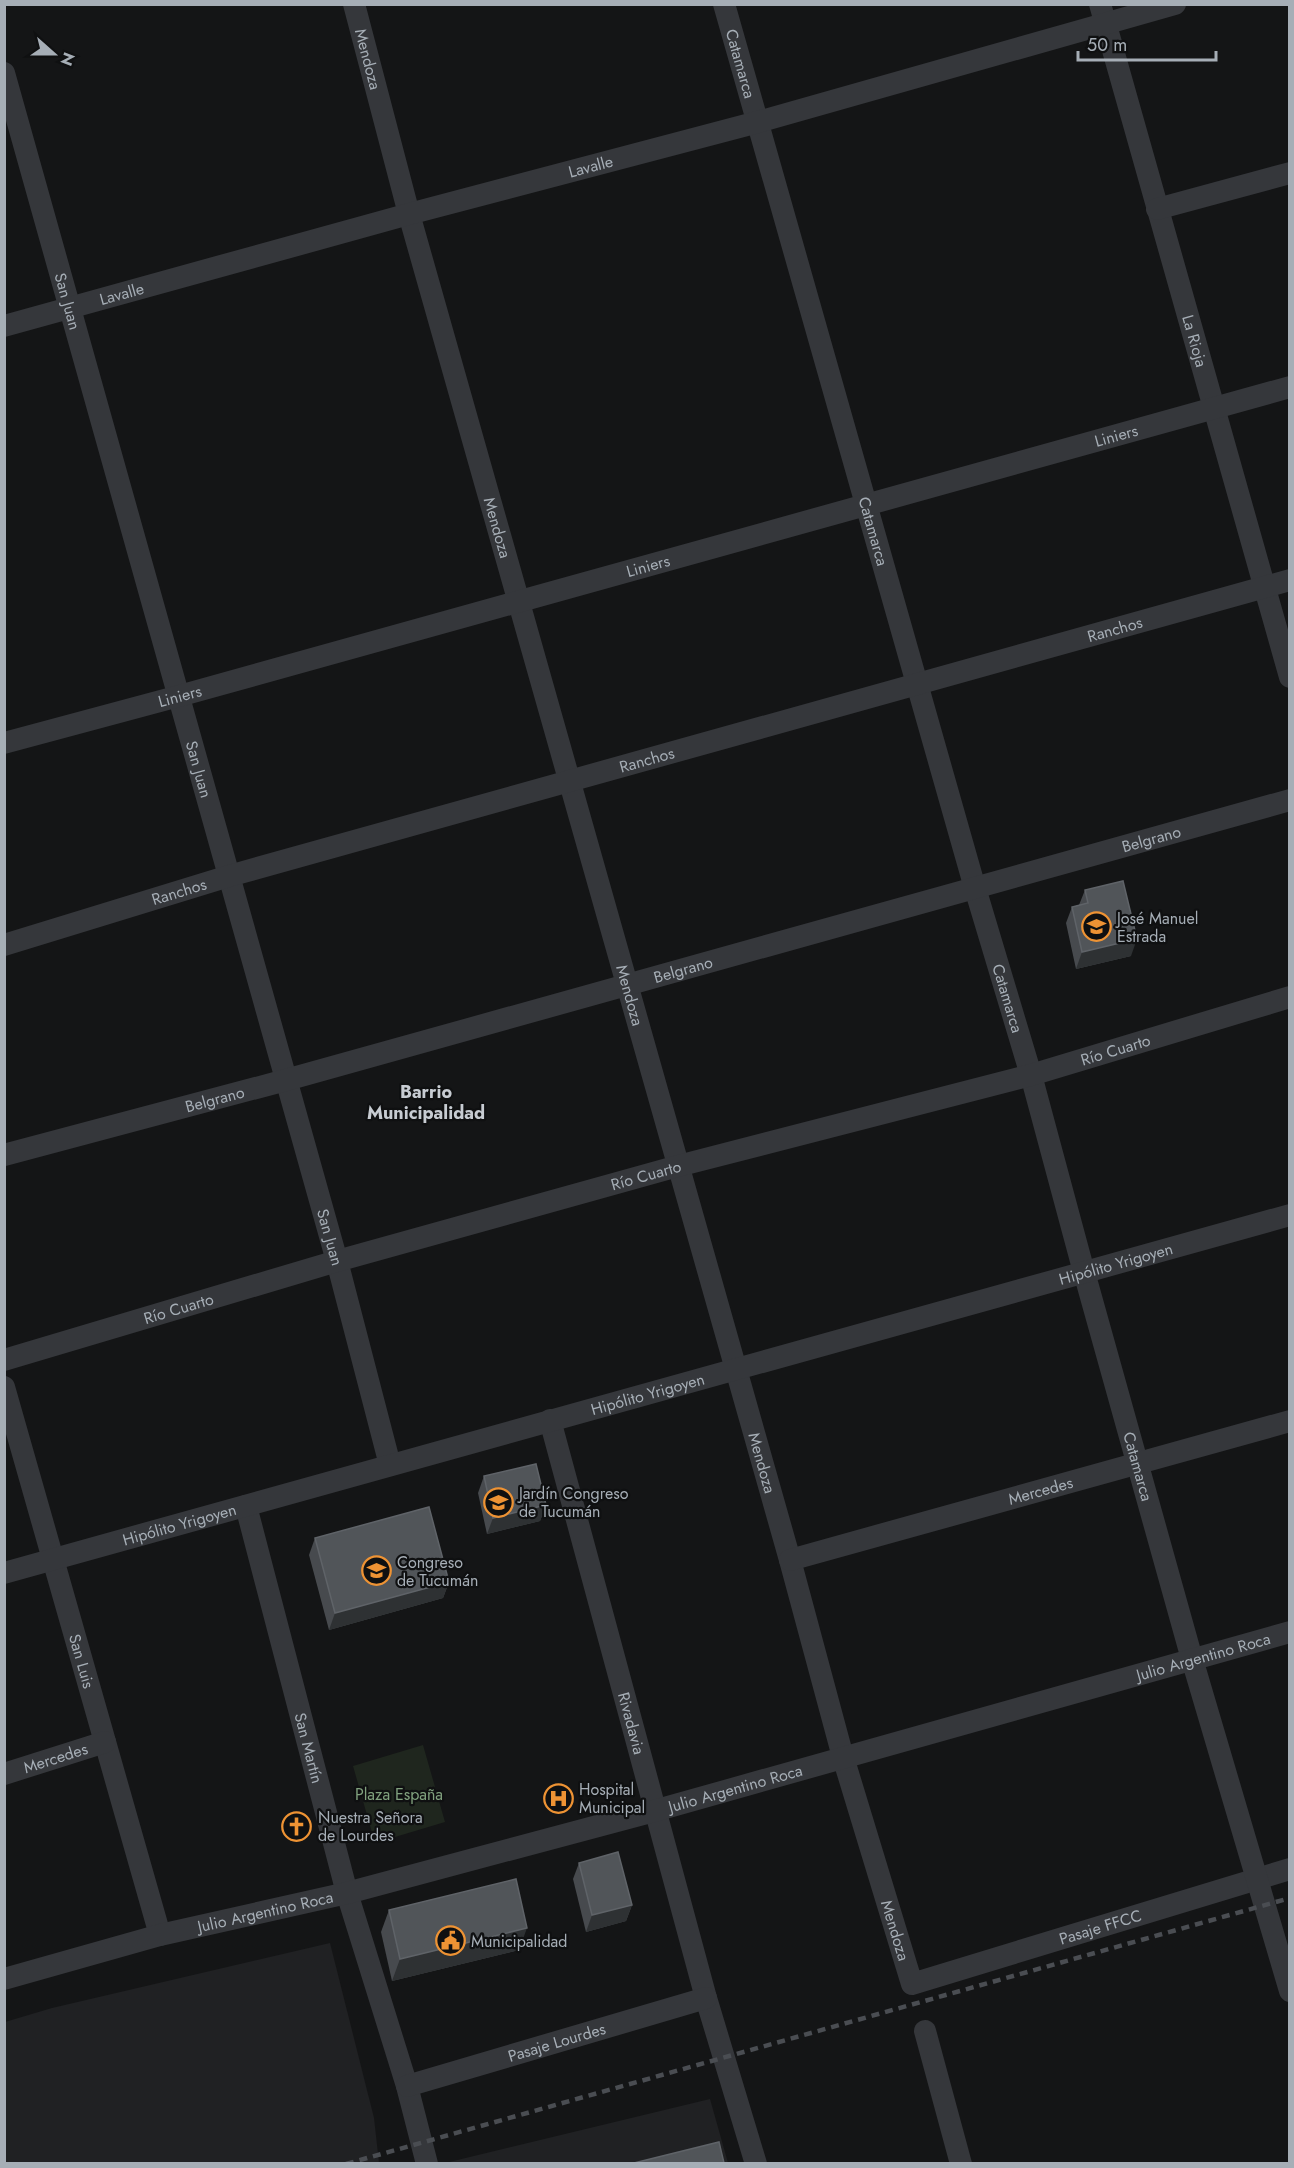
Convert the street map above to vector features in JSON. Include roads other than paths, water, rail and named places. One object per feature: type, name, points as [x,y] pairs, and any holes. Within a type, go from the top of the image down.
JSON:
[{"type":"street","name":"Mendoza","points":[[354,4],[409,214],[790,1560],[843,1757],[912,1984]]},
{"type":"street","name":"Catamarca","points":[[724,4],[975,888],[1031,1075],[1192,1659],[1290,1991]]},
{"type":"street","name":"Lavalle","points":[[4,326],[409,214],[758,122],[1102,14],[1175,4]]},
{"type":"street","name":"La Rioja","points":[[1102,14],[1290,677]]},
{"type":"street","name":"San Juan","points":[[4,73],[337,1261],[390,1465]]},
{"type":"street","points":[[1157,209],[1290,173]]},
{"type":"street","name":"Liniers","points":[[4,743],[1290,387]]},
{"type":"street","name":"Ranchos","points":[[4,945],[229,876],[1290,580]]},
{"type":"street","name":"Belgrano","points":[[4,1155],[286,1080],[1290,800]]},
{"type":"street","name":"Río Cuarto","points":[[4,1360],[337,1261],[678,1166],[1031,1075],[1290,997]]},
{"type":"street","name":"Hipólito Yrigoyen","points":[[4,1573],[1290,1215]]},
{"type":"street","name":"San Luis","points":[[4,1387],[160,1935]]},
{"type":"street","name":"Rivadavia","points":[[550,1420],[654,1811],[706,1998],[756,2163]]},
{"type":"street","name":"Mercedes","points":[[790,1560],[1290,1421]]},
{"type":"street","name":"San Martín","points":[[246,1506],[347,1893],[407,2086],[427,2163]]},
{"type":"street","name":"Julio Argentino Roca","points":[[4,1979],[160,1935],[347,1893],[654,1811],[1290,1632]]},
{"type":"street","name":"Mercedes","points":[[4,1774],[105,1742]]},
{"type":"street","name":"Pasaje FFCC","points":[[912,1984],[1290,1869]]},
{"type":"street","name":"Pasaje Lourdes","points":[[407,2086],[706,1998]]},
{"type":"street","points":[[925,2031],[960,2163]]},
{"type":"railway","points":[[346,2164],[1290,1898]]},
{"type":"place","name":"José Manuel Estrada","points":[[1096,927]]},
{"type":"place","name":"Jardín Congreso de Tucumán","points":[[498,1502]]},
{"type":"place","name":"Congreso de Tucumán","points":[[376,1571]]},
{"type":"place","name":"Hospital Municipal","points":[[558,1798]]},
{"type":"place","name":"Nuestra Señora de Lourdes","points":[[297,1826]]},
{"type":"place","name":"Municipalidad","points":[[450,1941]]},
{"type":"district","name":"Barrio Municipalidad","points":[[426,1102]]},
{"type":"park label","name":"Plaza España","points":[[399,1794]]}]
